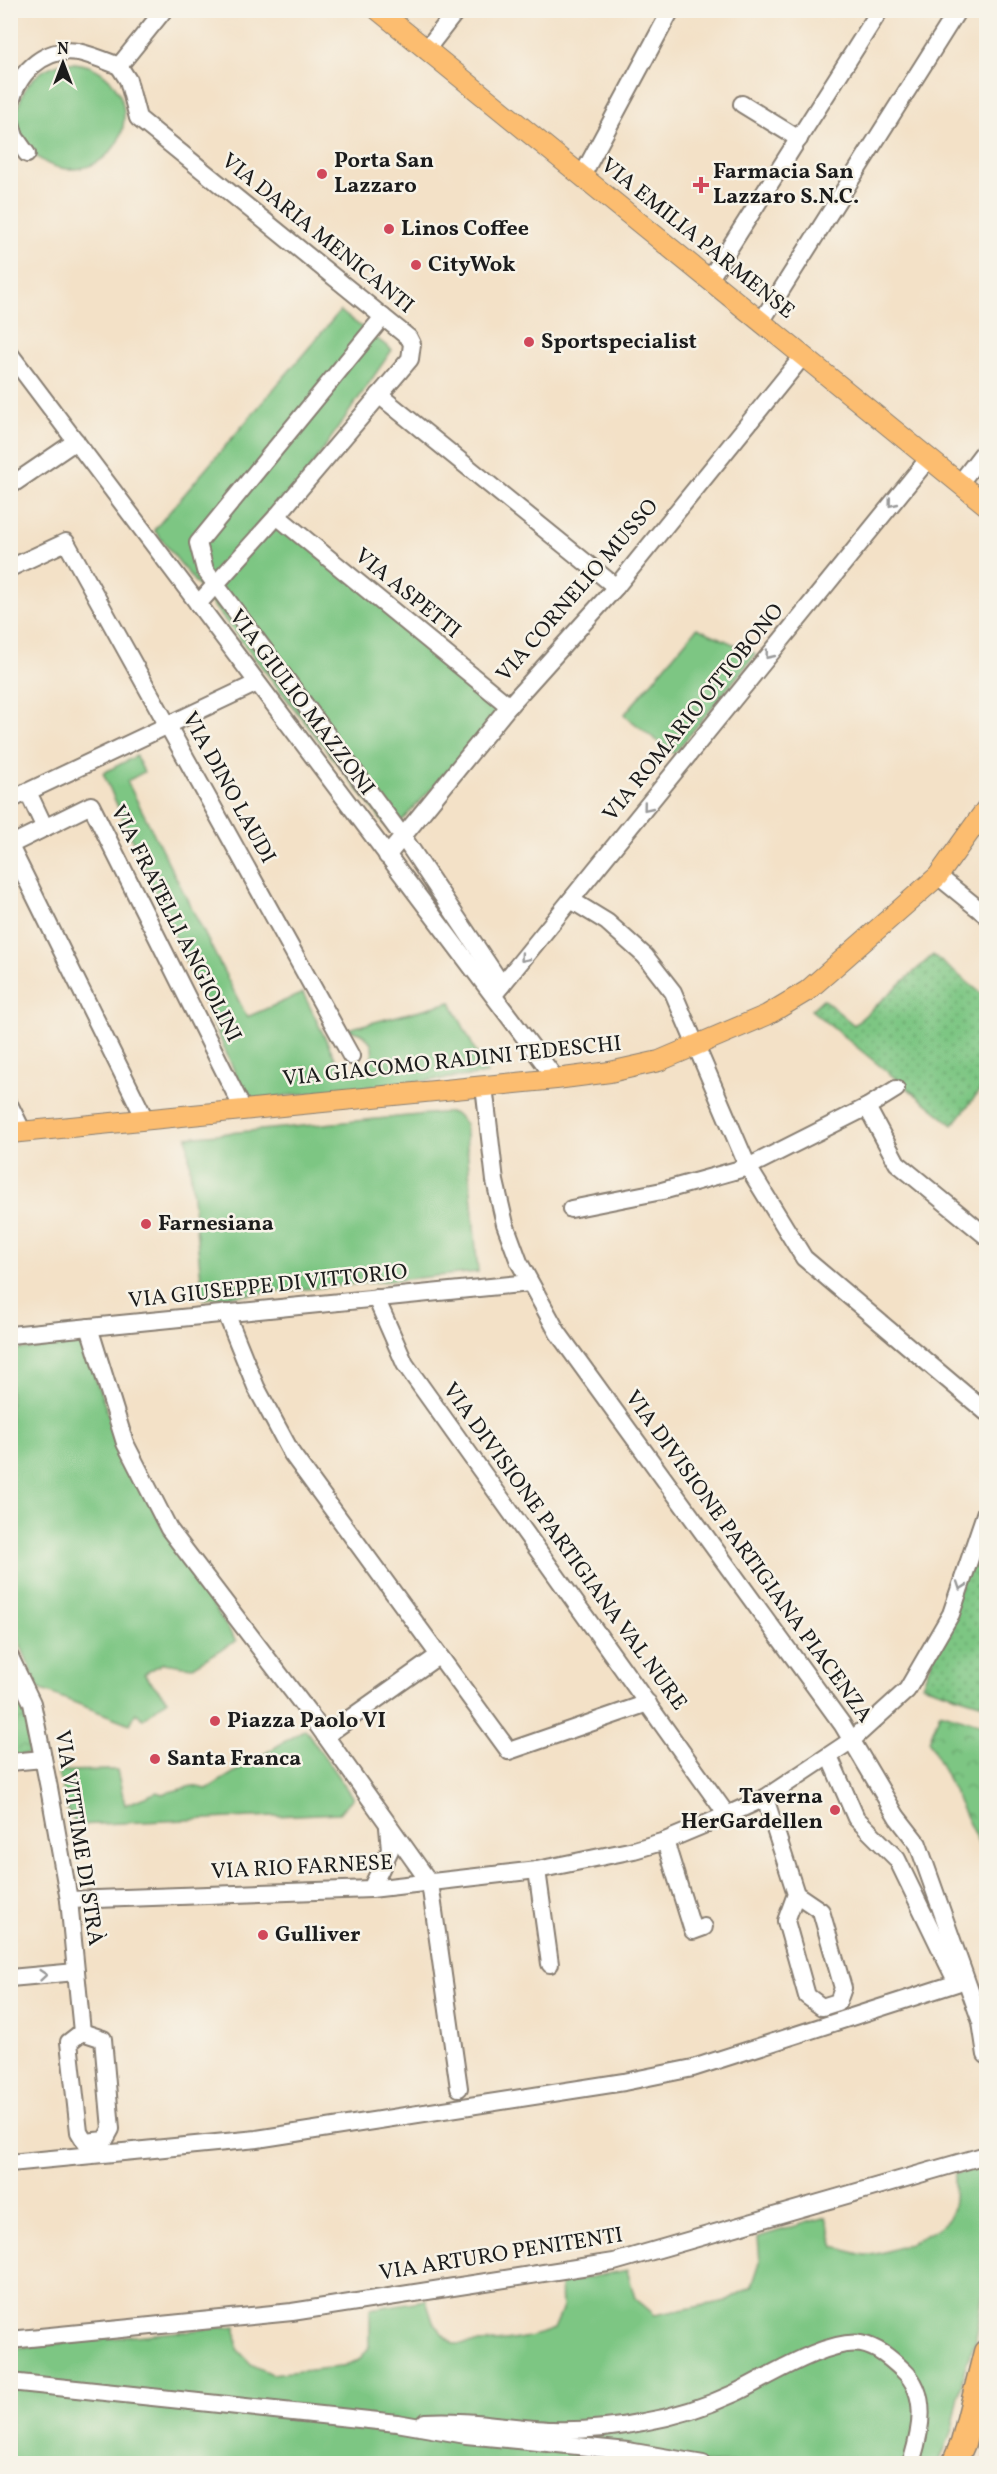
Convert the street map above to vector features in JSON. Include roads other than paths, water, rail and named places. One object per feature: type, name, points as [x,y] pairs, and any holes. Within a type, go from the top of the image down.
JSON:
[{"type":"highway","points":[[959,2457],[986,2352]]},
{"type":"main road","name":"VIA EMILIA PARMENSE","points":[[378,10],[987,505]]},
{"type":"main road","name":"VIA GIACOMO RADINI TEDESCHI","points":[[17,1133],[556,1079],[638,1067],[698,1046],[767,1015],[807,991],[938,876],[987,809]]},
{"type":"street","points":[[10,109],[12,96],[21,76],[36,62],[55,53],[76,52],[119,66],[164,10]]},
{"type":"street","points":[[426,50],[457,10]]},
{"type":"street","points":[[582,176],[671,10]]},
{"type":"street","points":[[709,280],[880,10]]},
{"type":"street","points":[[761,322],[958,10]]},
{"type":"street","name":"VIA DARIA MENICANTI","points":[[119,66],[128,80],[138,118],[409,338],[412,344],[412,353],[380,395],[198,604]]},
{"type":"street","points":[[742,104],[799,139]]},
{"type":"street","points":[[10,120],[15,137],[27,154]]},
{"type":"street","points":[[383,317],[198,543],[205,570],[403,837],[497,991]]},
{"type":"street","name":"VIA GIULIO MAZZONI","points":[[10,354],[387,856],[497,991],[556,1079]]},
{"type":"street","name":"VIA CORNELIO MUSSO","points":[[387,856],[509,706],[616,587],[803,356]]},
{"type":"street","points":[[380,395],[616,587]]},
{"type":"street","points":[[10,486],[76,441]]},
{"type":"street","points":[[960,483],[987,449]]},
{"type":"street","name":"VIA ROMARIO OTTOBONO","points":[[497,991],[929,458]]},
{"type":"street","name":"VIA ASPETTI","points":[[277,516],[509,706]]},
{"type":"street","name":"VIA DINO LAUDI","points":[[10,568],[66,542],[351,1056]]},
{"type":"street","points":[[10,800],[257,683]]},
{"type":"street","points":[[28,792],[45,828],[10,845],[145,1119]]},
{"type":"street","name":"VIA FRATELLI ANGIOLINI","points":[[45,828],[91,805],[243,1109]]},
{"type":"street","points":[[938,876],[987,915]]},
{"type":"street","points":[[572,900],[607,922],[645,956],[673,992],[748,1167],[804,1258],[987,1412]]},
{"type":"street","name":"VIA DIVISIONE PARTIGIANA PIACENZA","points":[[484,1086],[491,1157],[504,1224],[519,1262],[558,1333],[852,1740],[897,1817],[918,1844],[984,2026],[987,2055]]},
{"type":"street","points":[[571,1209],[662,1191],[748,1167],[867,1107],[896,1089]]},
{"type":"street","points":[[10,1106],[17,1133]]},
{"type":"street","points":[[867,1107],[897,1163],[987,1236]]},
{"type":"street","name":"VIA GIUSEPPE DI VITTORIO","points":[[10,1335],[530,1283]]},
{"type":"street","name":"VIA DIVISIONE PARTIGIANA VAL NURE","points":[[376,1298],[405,1364],[727,1815]]},
{"type":"street","points":[[226,1313],[256,1387],[292,1454],[509,1751],[648,1703]]},
{"type":"street","points":[[89,1327],[124,1443],[170,1529],[325,1736],[430,1883],[459,2088]]},
{"type":"street","name":"VIA RIO FARNESE","points":[[69,1900],[371,1889],[537,1870],[634,1850],[665,1841],[727,1815],[765,1798],[829,1756],[852,1740],[907,1690],[951,1614],[987,1511]]},
{"type":"street","points":[[325,1736],[438,1656]]},
{"type":"street","name":"VIA VITTIME DI STRÀ","points":[[10,1657],[32,1703],[43,1759],[69,1900],[82,2032]]},
{"type":"street","points":[[10,2163],[257,2139],[624,2082],[693,2068],[957,1983],[897,1859],[856,1818],[829,1756]]},
{"type":"street","points":[[10,1762],[43,1759]]},
{"type":"street","points":[[765,1798],[796,1894],[821,1911],[843,1988],[838,2002],[822,2007],[807,1996],[786,1921],[796,1894]]},
{"type":"street","points":[[371,1889],[390,1850],[387,1823]]},
{"type":"street","points":[[665,1841],[693,1931],[704,1927]]},
{"type":"street","points":[[537,1870],[550,1964]]},
{"type":"street","points":[[10,1977],[76,1972]]},
{"type":"street","points":[[82,2032],[103,2038],[111,2129],[105,2140],[85,2142],[79,2132],[69,2043],[82,2032]]},
{"type":"street","name":"VIA ARTURO PENITENTI","points":[[10,2340],[292,2312],[614,2262],[987,2155]]},
{"type":"street","points":[[397,2423],[452,2420],[553,2430],[644,2422],[733,2394],[829,2348],[860,2344],[886,2354],[907,2373],[920,2399],[921,2428],[912,2460],[909,2463]]},
{"type":"street","points":[[986,2352],[987,2345]]},
{"type":"street","points":[[10,2382],[397,2423],[466,2435],[628,2451],[703,2463]]},
{"type":"place","name":"Porta San Lazzaro","points":[[322,174]]},
{"type":"place","name":"Farmacia San Lazzaro S.N.C.","points":[[701,185]]},
{"type":"place","name":"Linos Coffee","points":[[389,229]]},
{"type":"place","name":"CityWok","points":[[416,265]]},
{"type":"place","name":"Sportspecialist","points":[[529,342]]},
{"type":"place","name":"Farnesiana","points":[[146,1224]]},
{"type":"place","name":"Piazza Paolo VI","points":[[215,1721]]},
{"type":"place","name":"Santa Franca","points":[[155,1759]]},
{"type":"place","name":"Taverna HerGardellen","points":[[835,1810]]},
{"type":"place","name":"Gulliver","points":[[263,1935]]}]
